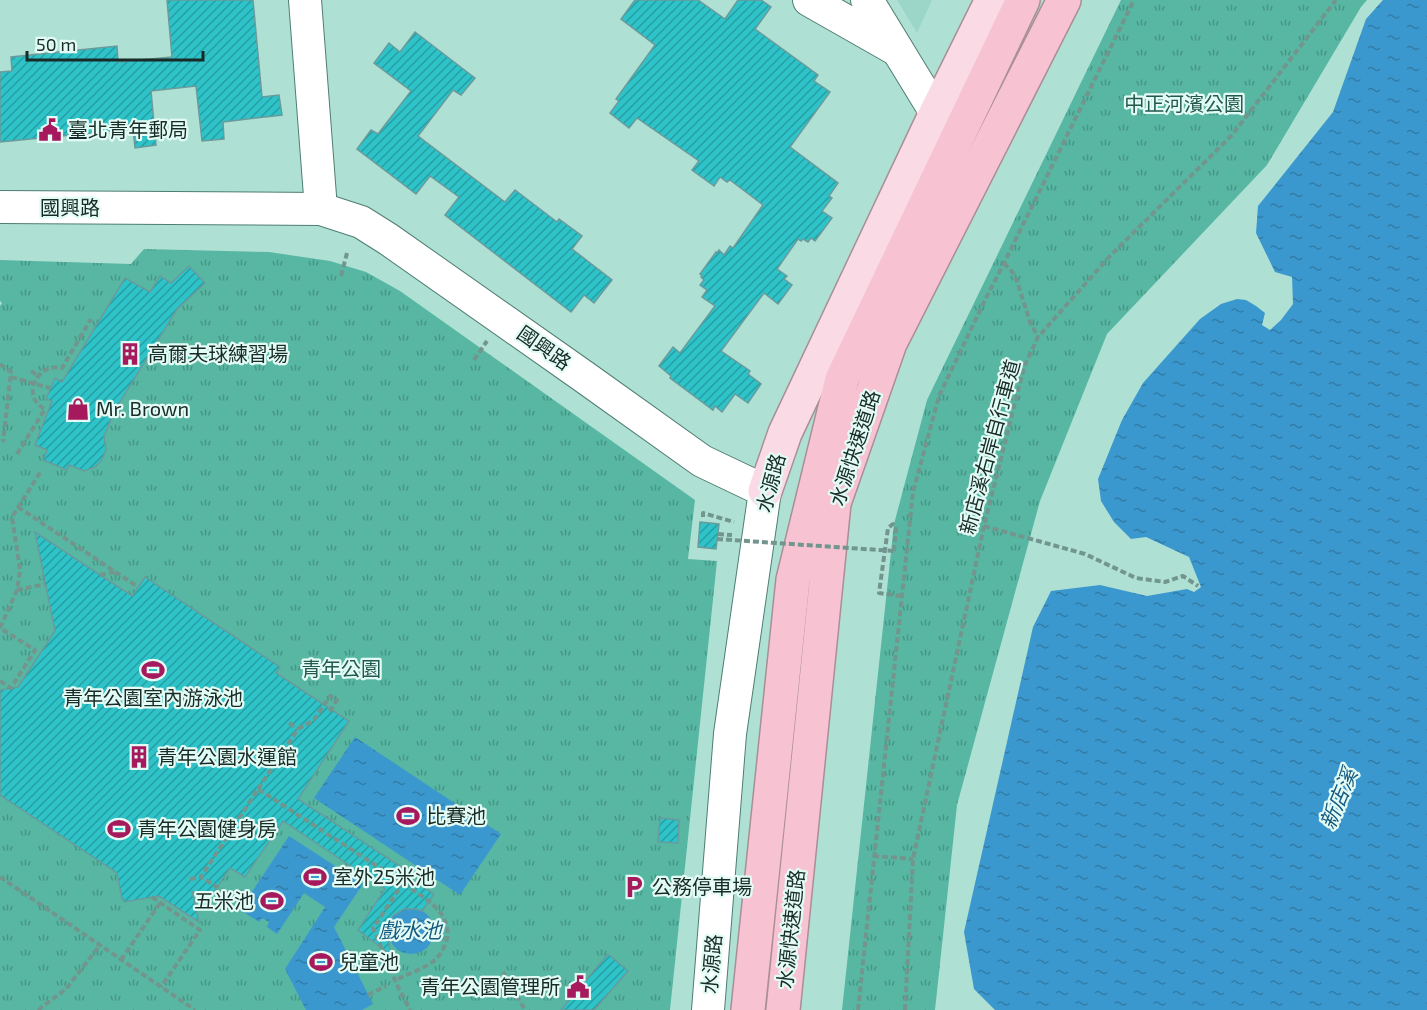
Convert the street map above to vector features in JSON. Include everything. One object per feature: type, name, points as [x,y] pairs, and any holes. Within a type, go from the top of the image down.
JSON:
[{"type":"highway","name":"水源快速道路","points":[[748,1010],[794,580],[842,379],[1023,0]]},
{"type":"highway","name":"水源快速道路","points":[[783,1010],[834,503],[890,343],[1064,0]]},
{"type":"main road","name":"水源路","points":[[765,491],[785,433],[992,0]]},
{"type":"street","points":[[305,0],[321,209]]},
{"type":"street","points":[[809,0],[898,50]]},
{"type":"street","points":[[867,0],[936,113]]},
{"type":"street","name":"國興路","points":[[0,207],[321,209],[361,222],[574,369],[702,461],[765,491]]},
{"type":"street","name":"水源路","points":[[708,1010],[730,734],[765,491]]},
{"type":"path","points":[[858,1010],[913,492],[939,396],[1134,0]]},
{"type":"path","name":"新店溪右岸自行車道","points":[[905,1010],[913,859],[984,525],[1024,367],[1038,337],[1110,256],[1232,135],[1336,0]]},
{"type":"path","points":[[341,276],[347,253]]},
{"type":"path","points":[[1004,263],[1015,275],[1030,322],[1038,337]]},
{"type":"path","points":[[17,454],[45,409],[34,398],[34,383],[38,376],[50,368],[62,368],[91,319]]},
{"type":"path","points":[[474,360],[489,338]]},
{"type":"path","points":[[0,364],[11,372],[3,442]]},
{"type":"path","points":[[31,371],[38,376]]},
{"type":"path","points":[[10,377],[50,388]]},
{"type":"path","points":[[0,681],[11,688],[35,650],[0,628],[17,590],[20,570],[12,517],[40,471]]},
{"type":"path","points":[[18,507],[138,586]]},
{"type":"path","points":[[703,517],[704,513],[738,523]]},
{"type":"path","points":[[717,539],[881,550],[894,551],[897,531],[893,524],[888,528],[886,545],[882,558]]},
{"type":"path","points":[[984,525],[1085,554],[1136,578],[1165,582],[1183,576],[1198,586]]},
{"type":"path","points":[[881,550],[879,593],[901,596]]},
{"type":"path","points":[[100,575],[116,572]]},
{"type":"path","points":[[17,590],[46,584]]},
{"type":"path","points":[[201,877],[298,729],[314,720],[330,696],[337,700],[328,714]]},
{"type":"path","points":[[289,723],[298,729]]},
{"type":"path","points":[[258,789],[403,883],[441,912],[447,928],[445,945],[434,960],[398,979]]},
{"type":"path","points":[[873,856],[913,859]]},
{"type":"path","points":[[0,877],[195,1010]]},
{"type":"path","points":[[190,879],[201,877],[226,893]]},
{"type":"path","points":[[403,883],[373,928],[399,990],[410,1010]]},
{"type":"path","points":[[152,897],[200,930],[161,987]]},
{"type":"path","points":[[121,960],[160,903]]},
{"type":"path","points":[[38,1010],[66,989],[100,945]]},
{"type":"path","points":[[503,972],[525,1010]]},
{"type":"path","points":[[368,996],[386,986]]},
{"type":"shaded area","points":[[897,0],[932,0],[917,33]]},
{"type":"green space","name":"中正河濱公園","points":[[1121,0],[1367,0],[1267,165],[1107,334],[1040,501],[957,805],[935,1010],[842,1010],[894,524],[927,400]]},
{"type":"green space","name":"青年公園","points":[[144,249],[269,252],[330,261],[366,272],[400,291],[695,500],[688,559],[717,561],[670,1010],[0,1010],[0,306],[2,303],[0,301],[0,260],[131,264]]},
{"type":"water","name":"新店溪","points":[[1383,0],[1427,0],[1427,1010],[995,1010],[974,989],[964,932],[1033,627],[1051,591],[1100,585],[1147,596],[1187,589],[1194,592],[1201,587],[1189,557],[1146,537],[1131,539],[1114,522],[1101,501],[1098,479],[1122,420],[1143,383],[1200,319],[1221,304],[1237,299],[1246,300],[1265,313],[1262,325],[1270,330],[1293,304],[1292,277],[1275,272],[1256,233],[1258,206],[1333,112],[1366,19]]},
{"type":"water","name":"比賽池","points":[[355,737],[501,834],[460,895],[314,798]]},
{"type":"water","points":[[289,836],[363,884],[334,927],[373,1004],[362,1010],[306,1010],[285,969],[325,907],[304,893],[277,934],[267,927],[269,922],[262,918],[259,922],[240,910]]},
{"type":"water","name":"戲水池","points":[[411,908],[427,915],[434,931],[427,947],[411,954],[395,947],[388,931],[395,915]]},
{"type":"building","points":[[167,0],[253,0],[262,97],[279,95],[282,115],[223,122],[224,139],[202,141],[196,86],[151,91],[156,145],[135,148],[133,129],[0,142],[0,72],[12,71],[11,57],[117,46],[118,62],[172,57]]},
{"type":"building","points":[[635,0],[698,0],[725,19],[738,0],[761,0],[771,7],[755,29],[818,75],[814,81],[830,92],[790,147],[838,183],[829,196],[832,198],[822,211],[832,218],[815,241],[811,238],[808,242],[798,239],[777,269],[787,276],[784,279],[792,285],[778,304],[764,293],[721,351],[750,371],[748,374],[761,384],[748,403],[735,394],[722,412],[715,406],[713,410],[670,378],[671,376],[659,366],[673,347],[680,353],[715,306],[702,297],[707,290],[700,285],[704,280],[700,274],[716,252],[719,250],[724,255],[730,246],[733,248],[763,205],[730,180],[727,182],[720,177],[714,186],[692,170],[699,161],[637,118],[629,128],[610,113],[619,101],[616,99],[655,45],[621,19]]},
{"type":"building","points":[[415,32],[475,78],[461,95],[453,90],[418,136],[505,202],[515,190],[557,222],[559,219],[582,236],[572,249],[612,280],[594,303],[584,295],[571,312],[445,215],[459,197],[430,176],[416,194],[357,149],[371,130],[378,134],[411,91],[374,63],[389,43],[400,52]]},
{"type":"building","points":[[189,266],[205,283],[177,309],[115,410],[104,436],[106,450],[101,461],[95,467],[84,471],[69,465],[67,470],[43,460],[47,450],[35,445],[52,401],[46,399],[55,378],[62,382],[125,278],[150,292],[160,276],[171,283]]},
{"type":"building","points":[[700,522],[719,524],[716,549],[698,547]]},
{"type":"building","name":"青年公園水運館","points":[[35,532],[132,596],[145,577],[280,667],[276,673],[349,721],[298,799],[406,870],[404,874],[434,894],[422,911],[404,909],[391,919],[388,930],[390,954],[358,930],[385,889],[283,821],[245,877],[230,868],[207,902],[192,891],[199,922],[159,896],[124,902],[117,873],[0,795],[0,690],[18,687],[55,631]]},
{"type":"building","points":[[660,818],[679,820],[678,843],[658,842]]},
{"type":"building","points":[[608,954],[628,971],[594,1010],[561,1010]]},
{"type":"place","name":"臺北青年郵局","points":[[50,130]]},
{"type":"place","name":"高爾夫球練習場","points":[[130,354]]},
{"type":"place","name":"Mr. Brown","points":[[78,409]]},
{"type":"place","name":"青年公園室內游泳池","points":[[153,670]]},
{"type":"place","name":"青年公園水運館","points":[[139,757]]},
{"type":"place","name":"比賽池","points":[[408,816]]},
{"type":"place","name":"青年公園健身房","points":[[119,829]]},
{"type":"place","name":"室外25米池","points":[[315,877]]},
{"type":"place","name":"公務停車場","points":[[634,887]]},
{"type":"place","name":"五米池","points":[[272,901]]},
{"type":"place","name":"兒童池","points":[[321,962]]},
{"type":"place","name":"青年公園管理所","points":[[578,987]]}]
